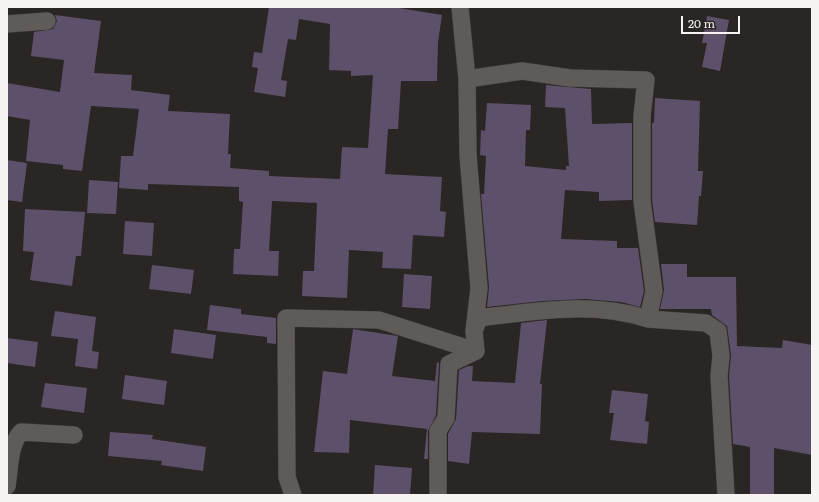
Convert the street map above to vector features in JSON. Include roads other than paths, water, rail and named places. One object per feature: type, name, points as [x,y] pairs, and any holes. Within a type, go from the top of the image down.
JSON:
[{"type":"street","points":[[460,7],[467,79],[468,155],[479,288],[474,331],[476,351]]},
{"type":"street","points":[[7,24],[47,21]]},
{"type":"street","points":[[467,79],[522,71],[570,78],[646,80],[642,116],[642,201],[654,291],[648,319]]},
{"type":"street","points":[[474,331],[480,318],[538,311],[586,308],[633,314],[648,319],[706,323],[718,331],[721,356],[719,376],[726,495]]},
{"type":"street","points":[[293,495],[287,477],[286,318],[379,320],[476,351]]},
{"type":"street","points":[[438,495],[438,431],[446,418],[450,364],[476,351]]},
{"type":"street","points":[[7,486],[14,443],[21,432],[74,435]]}]
